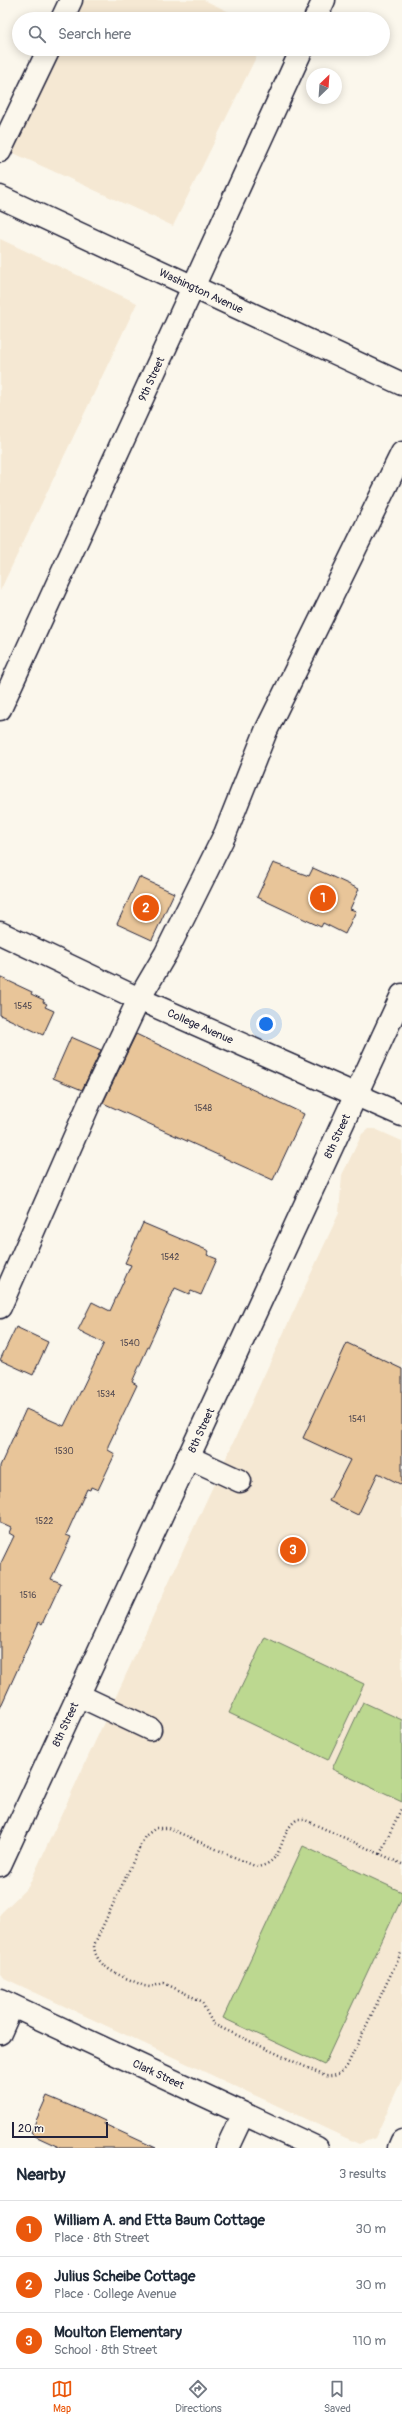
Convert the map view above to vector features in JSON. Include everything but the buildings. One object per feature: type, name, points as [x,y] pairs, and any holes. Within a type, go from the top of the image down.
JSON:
[{"type":"street","points":[[65,12],[71,0]]},
{"type":"street","points":[[318,12],[324,0]]},
{"type":"street","points":[[0,151],[46,56]]},
{"type":"street","name":"9th Street","points":[[0,709],[192,286],[299,56]]},
{"type":"street","name":"Washington Avenue","points":[[0,197],[402,384]]},
{"type":"street","points":[[0,1307],[89,1104],[139,999],[166,953],[225,834],[266,731],[402,453]]},
{"type":"street","name":"College Avenue","points":[[0,933],[139,999],[356,1093],[402,1115]]},
{"type":"street","name":"8th Street","points":[[0,1865],[402,995]]},
{"type":"street","points":[[188,1457],[240,1481]]},
{"type":"street","points":[[78,1695],[150,1729]]},
{"type":"street","points":[[0,2033],[6,2003]]},
{"type":"street","name":"Clark Street","points":[[6,2003],[317,2148]]},
{"type":"street","points":[[227,2148],[243,2114]]},
{"type":"street","points":[[399,2148],[402,2141]]},
{"type":"path","points":[[380,1854],[402,1807]]},
{"type":"path","points":[[402,1864],[308,1820],[298,1819],[291,1826],[276,1858],[270,1863],[257,1867],[168,1828],[156,1828],[146,1836],[94,1945],[94,1951],[102,1966],[144,1986],[150,1987],[164,1983],[201,2001],[213,2024],[325,2076],[331,2076],[343,2072],[347,2066],[402,1951]]},
{"type":"shaded area","points":[[79,0],[204,0],[229,12],[73,12]]},
{"type":"shaded area","points":[[53,56],[257,56],[173,226],[9,151]]},
{"type":"shaded area","points":[[0,239],[137,303],[0,591]]},
{"type":"shaded area","points":[[368,1129],[375,1129],[402,1141],[402,2079],[375,2138],[359,2144],[4,1978],[0,1974],[0,1914],[28,1887],[339,1213],[342,1175],[362,1134]]},
{"type":"green space","points":[[265,1637],[364,1684],[328,1760],[229,1713]]},
{"type":"green space","points":[[363,1702],[402,1720],[402,1802],[332,1769]]},
{"type":"green space","points":[[303,1846],[402,1892],[402,1898],[324,2065],[223,2018]]},
{"type":"place","name":"William A. and Etta Baum Cottage","points":[[323,898]]},
{"type":"place","name":"Julius Scheibe Cottage","points":[[146,908]]},
{"type":"place","name":"Moulton Elementary","points":[[293,1550]]}]
